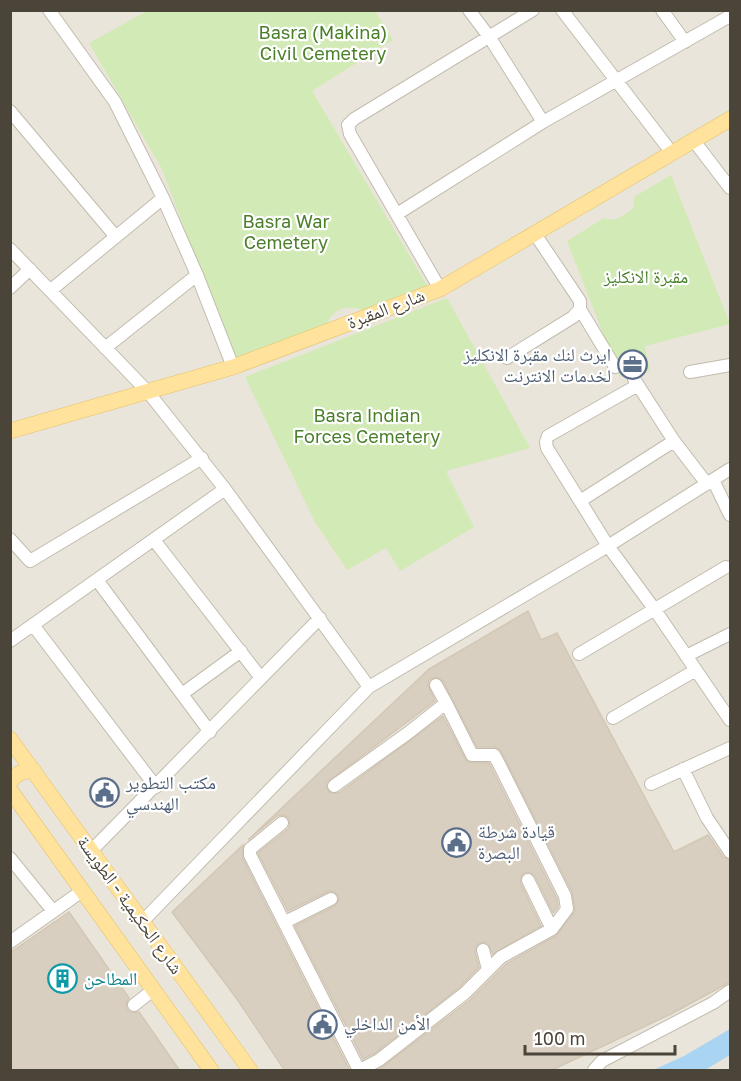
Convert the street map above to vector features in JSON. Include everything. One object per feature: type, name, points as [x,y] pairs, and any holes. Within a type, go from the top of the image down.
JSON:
[{"type":"main road","name":"شارع المقبرة","points":[[10,431],[233,367],[440,289],[730,119]]},
{"type":"main road","name":"شارع الحكيمية - الطويسة","points":[[11,743],[34,771],[250,1071]]},
{"type":"main road","points":[[10,782],[23,771],[34,771]]},
{"type":"main road","name":"شارع الحكيمية - الطويسة","points":[[10,790],[211,1071]]},
{"type":"street","points":[[48,10],[115,102],[163,198],[197,275],[233,367]]},
{"type":"street","points":[[469,10],[543,122]]},
{"type":"street","points":[[440,289],[350,134],[348,125],[354,119],[533,10]]},
{"type":"street","points":[[562,10],[672,153]]},
{"type":"street","points":[[662,10],[685,42]]},
{"type":"street","points":[[397,214],[543,122],[730,16]]},
{"type":"street","points":[[10,111],[116,237]]},
{"type":"street","points":[[694,141],[730,188]]},
{"type":"street","points":[[51,290],[163,198]]},
{"type":"street","points":[[535,234],[580,301],[580,309],[615,368]]},
{"type":"street","points":[[10,249],[148,392],[202,458],[369,687]]},
{"type":"street","points":[[10,288],[30,269]]},
{"type":"street","points":[[105,348],[197,275]]},
{"type":"street","points":[[507,358],[573,316],[580,309]]},
{"type":"street","points":[[690,372],[730,365]]},
{"type":"street","points":[[730,515],[710,482],[675,441],[636,382],[548,436],[547,448],[608,546],[730,720]]},
{"type":"street","points":[[580,501],[675,441]]},
{"type":"street","points":[[10,539],[30,561],[202,458]]},
{"type":"street","points":[[142,922],[369,687],[608,546],[730,469]]},
{"type":"street","points":[[10,641],[225,489]]},
{"type":"street","points":[[154,540],[261,678]]},
{"type":"street","points":[[579,654],[726,567]]},
{"type":"street","points":[[97,580],[210,732]]},
{"type":"street","points":[[91,851],[320,618]]},
{"type":"street","points":[[33,625],[156,787]]},
{"type":"street","points":[[686,656],[730,634]]},
{"type":"street","points":[[182,694],[240,651]]},
{"type":"street","points":[[613,718],[696,669]]},
{"type":"street","points":[[282,823],[255,843],[250,849],[250,855],[360,1071],[379,1060],[465,993],[501,957],[552,929],[567,909],[565,896],[494,755],[472,755],[436,685]]},
{"type":"street","points":[[334,786],[446,703]]},
{"type":"street","points":[[651,784],[730,748]]},
{"type":"street","points":[[683,770],[707,818],[730,852]]},
{"type":"street","points":[[10,858],[53,911]]},
{"type":"street","points":[[528,880],[552,929]]},
{"type":"street","points":[[10,942],[82,891]]},
{"type":"street","points":[[285,922],[331,899]]},
{"type":"street","points":[[483,950],[488,969]]},
{"type":"street","points":[[134,1005],[153,990]]},
{"type":"street","points":[[594,1071],[602,1061],[713,1003],[730,991]]},
{"type":"shaded area","points":[[10,11],[730,11],[730,1070],[11,1070]]},
{"type":"green space","name":"Basra War Cemetery","points":[[147,11],[375,11],[393,40],[312,91],[428,287],[365,311],[352,308],[341,309],[332,316],[325,327],[234,360],[162,169],[89,43]]},
{"type":"green space","name":"مقبرة الانكليز","points":[[671,175],[730,324],[645,346],[650,371],[620,377],[567,241],[604,218],[612,220],[623,216],[634,208],[634,197]]},
{"type":"green space","name":"Basra Indian Forces Cemetery","points":[[447,298],[530,448],[446,471],[474,527],[400,571],[386,548],[347,570],[315,522],[245,377]]},
{"type":"water","points":[[730,1029],[730,1055],[705,1070],[653,1070],[684,1056]]},
{"type":"building","name":"قيادة شرطة البصرة","points":[[528,611],[541,640],[557,633],[674,852],[708,835],[723,857],[730,860],[730,982],[671,1014],[550,1071],[377,1071],[470,1000],[506,964],[556,936],[575,911],[572,892],[501,751],[495,747],[477,747],[443,681],[436,677],[429,680],[428,685],[435,701],[326,783],[330,793],[339,793],[443,716],[467,762],[489,763],[557,899],[558,907],[553,913],[535,876],[529,872],[524,873],[520,879],[521,884],[541,926],[493,954],[485,942],[478,944],[475,952],[479,967],[460,987],[375,1053],[363,1059],[295,926],[335,906],[339,900],[338,895],[332,891],[327,892],[288,911],[258,853],[288,829],[289,818],[284,815],[277,816],[248,840],[429,669]]},
{"type":"building","points":[[243,845],[243,859],[350,1071],[285,1071],[237,999],[172,912]]},
{"type":"building","name":"المطاحن","points":[[69,912],[129,998],[126,1003],[127,1010],[132,1013],[139,1012],[180,1071],[10,1071],[10,953]]},
{"type":"place","name":"ايرث لنك مقبرة الانكليز لخدمات الانترنت","points":[[632,365]]},
{"type":"place","name":"مكتب التطوير الهندسي","points":[[105,793]]},
{"type":"place","name":"قيادة شرطة البصرة","points":[[457,842]]},
{"type":"place","name":"المطاحن","points":[[63,979]]},
{"type":"place","name":"الأمن الداخلي","points":[[323,1024]]},
{"type":"park label","name":"Basra (Makina) Civil Cemetery","points":[[323,43]]}]
